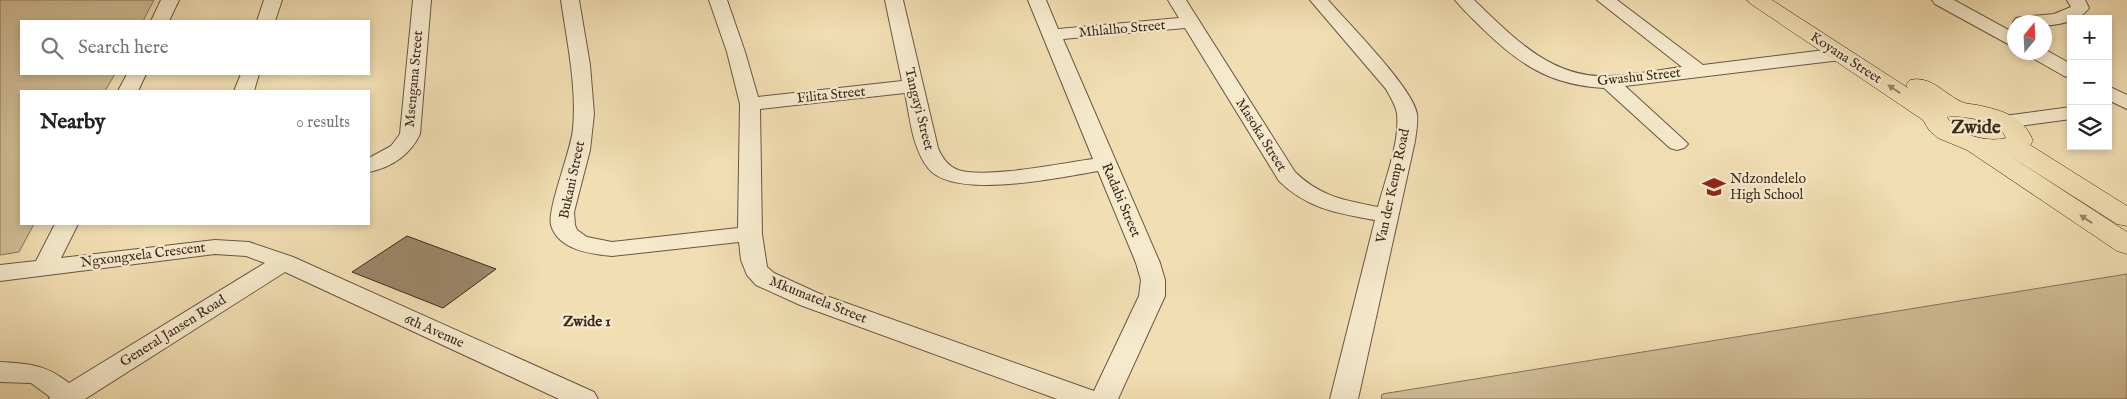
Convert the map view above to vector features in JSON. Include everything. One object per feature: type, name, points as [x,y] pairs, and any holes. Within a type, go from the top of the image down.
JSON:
[{"type":"main road","name":"Koyana Street","points":[[1758,0],[1842,54],[1945,112],[1980,113],[2004,122],[2019,135],[2020,141],[2015,146],[2004,148],[1974,144]]},
{"type":"main road","name":"Koyana Street","points":[[1784,0],[1945,112]]},
{"type":"main road","name":"Koyana Street","points":[[1945,112],[1935,122],[1949,134],[1974,144],[2127,246]]},
{"type":"main road","points":[[2015,146],[2127,218]]},
{"type":"street","points":[[160,20],[170,0]]},
{"type":"street","points":[[266,20],[273,0]]},
{"type":"street","name":"Msengana Street","points":[[370,166],[387,159],[399,150],[410,134],[422,0]]},
{"type":"street","name":"Bukani Street","points":[[570,0],[582,85],[583,131],[563,212],[563,225],[568,234],[579,242],[612,248],[750,234]]},
{"type":"street","name":"Mkumatela Street","points":[[718,0],[736,52],[750,104],[750,234],[756,270],[765,279],[782,288],[1086,399]]},
{"type":"street","name":"Tangayi Street","points":[[894,0],[927,148],[938,166],[949,174],[970,179],[984,179],[1105,164]]},
{"type":"street","name":"Radabi Street","points":[[1037,0],[1148,264],[1153,280],[1152,296],[1104,399]]},
{"type":"street","name":"Masoka Street","points":[[1177,0],[1287,176],[1298,189],[1320,201],[1387,216]]},
{"type":"street","name":"Van der Kemp Road","points":[[1319,0],[1394,87],[1408,115],[1408,127],[1344,399]]},
{"type":"street","name":"Gwashu Street","points":[[1464,0],[1528,59],[1542,68],[1580,81],[1609,82],[1842,54]]},
{"type":"street","points":[[1606,0],[1699,71]]},
{"type":"street","points":[[1941,0],[2007,36]]},
{"type":"street","points":[[2052,18],[2078,13],[2080,8],[2076,0]]},
{"type":"street","name":"Mhlalho Street","points":[[1052,35],[1191,22]]},
{"type":"street","points":[[1990,26],[2007,24]]},
{"type":"street","points":[[2050,60],[2067,70]]},
{"type":"street","points":[[128,90],[136,75]]},
{"type":"street","points":[[244,90],[250,75]]},
{"type":"street","points":[[1609,82],[1677,144]]},
{"type":"street","name":"Filita Street","points":[[750,104],[912,86]]},
{"type":"street","points":[[2112,95],[2127,104]]},
{"type":"street","points":[[2112,107],[2127,104]]},
{"type":"street","points":[[2004,122],[2067,114]]},
{"type":"street","points":[[45,267],[66,225]]},
{"type":"street","name":"Ngxongxela Crescent","points":[[0,273],[215,247],[249,249],[284,262]]},
{"type":"street","name":"General Jansen Road","points":[[67,398],[284,262]]},
{"type":"street","name":"6th Avenue","points":[[284,262],[584,399]]},
{"type":"street","points":[[0,372],[33,374],[44,378],[67,398]]},
{"type":"shaded area","points":[[0,0],[154,0],[144,20],[20,20],[20,75],[114,75],[106,90],[20,90],[20,225],[33,225],[19,252],[0,255]]},
{"type":"shaded area","points":[[2127,274],[2127,399],[1381,399],[1382,394]]},
{"type":"building","points":[[407,236],[496,269],[443,308],[352,272]]},
{"type":"place","name":"Ndzondelelo High School","points":[[1714,187]]},
{"type":"district","name":"Zwide","points":[[1976,128]]},
{"type":"district","name":"Zwide 1","points":[[587,321]]}]
